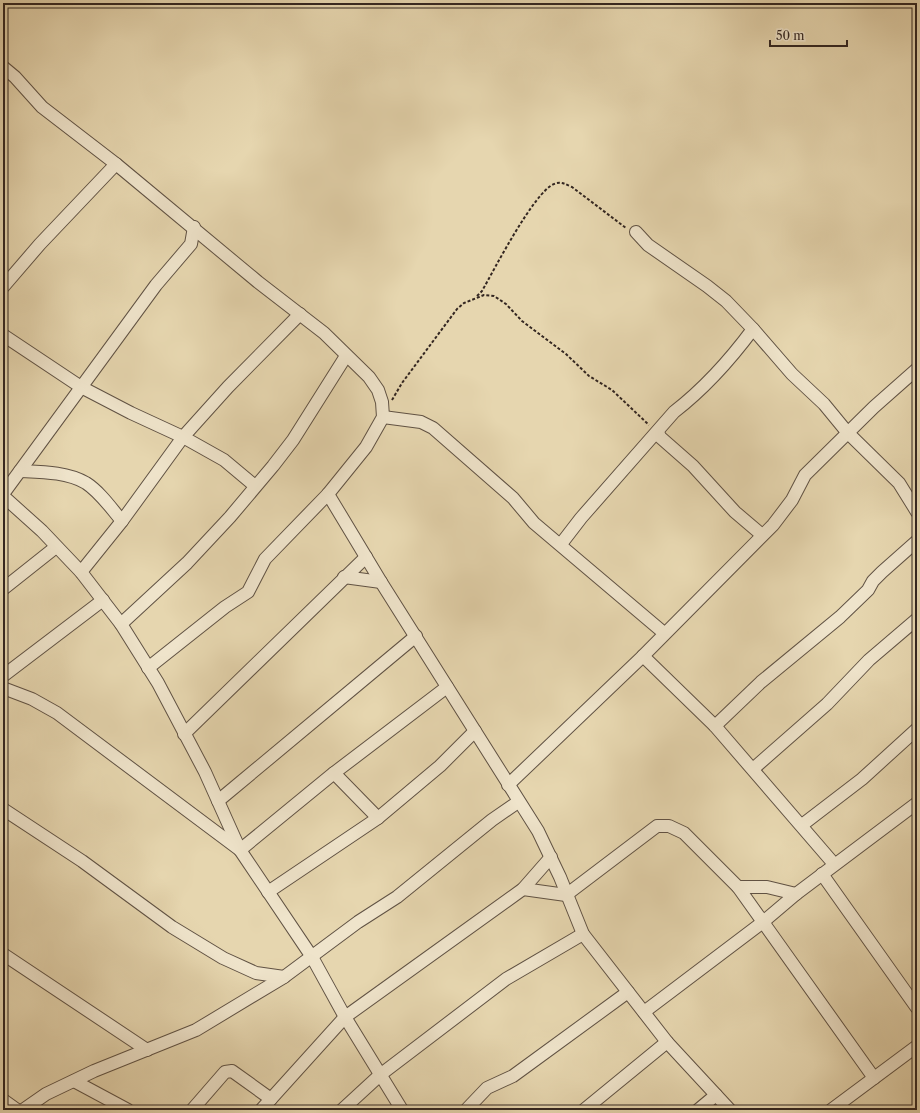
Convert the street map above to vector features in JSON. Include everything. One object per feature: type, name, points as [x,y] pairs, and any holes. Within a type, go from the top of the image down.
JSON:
[{"type":"street","points":[[3,67],[15,77],[42,107],[116,164],[324,333],[346,356],[370,377],[378,390],[384,408],[366,447],[328,494],[265,559],[248,592],[148,668]]},
{"type":"street","points":[[3,287],[40,244],[116,164]]},
{"type":"street","points":[[194,227],[191,244],[156,285],[3,495],[42,531],[81,572],[121,624],[148,668],[184,734],[218,800],[240,850],[312,957],[345,1017],[402,1110]]},
{"type":"street","points":[[636,232],[648,245],[721,298],[753,329],[792,374],[824,404],[847,432],[899,483],[917,512]]},
{"type":"street","points":[[191,244],[210,241]]},
{"type":"street","points":[[81,572],[122,521],[183,436],[228,387],[300,314]]},
{"type":"street","points":[[561,544],[581,518],[674,412],[692,399],[719,371],[753,329]]},
{"type":"street","points":[[3,335],[82,387],[131,413],[183,436],[224,460],[255,486]]},
{"type":"street","points":[[121,624],[187,563],[230,517],[293,440],[346,356]]},
{"type":"street","points":[[508,785],[643,656],[664,633],[773,525],[792,500],[805,475],[847,432],[917,369]]},
{"type":"street","points":[[384,408],[404,418],[421,422],[433,428],[512,498],[534,523],[561,544],[664,633]]},
{"type":"street","points":[[658,432],[660,437],[693,466],[735,512],[762,535]]},
{"type":"street","points":[[20,470],[76,478],[87,484],[122,521]]},
{"type":"street","points":[[328,494],[518,802],[538,831],[551,857],[583,934],[667,1042],[730,1110]]},
{"type":"street","points":[[715,726],[761,682],[840,617],[868,590],[873,581],[882,572],[917,541]]},
{"type":"street","points":[[3,589],[56,547]]},
{"type":"street","points":[[184,734],[366,557]]},
{"type":"street","points":[[344,577],[381,582]]},
{"type":"street","points":[[3,676],[103,600]]},
{"type":"street","points":[[753,769],[827,704],[869,660],[917,619]]},
{"type":"street","points":[[218,800],[416,636]]},
{"type":"street","points":[[643,656],[715,726],[802,825],[834,864]]},
{"type":"street","points":[[240,850],[334,773],[447,687]]},
{"type":"street","points":[[3,688],[32,699],[57,713],[240,850]]},
{"type":"street","points":[[802,825],[862,779],[917,729]]},
{"type":"street","points":[[268,892],[378,818],[440,766],[475,731]]},
{"type":"street","points":[[334,773],[378,818]]},
{"type":"street","points":[[22,1110],[46,1094],[74,1081],[196,1030],[284,977],[358,922],[397,897],[492,820],[518,802]]},
{"type":"street","points":[[644,1012],[763,922],[834,864],[917,803]]},
{"type":"street","points":[[3,809],[82,861],[172,927],[223,958],[256,973],[284,977]]},
{"type":"street","points":[[523,889],[566,895],[640,837],[657,826],[669,826],[684,833],[738,887],[874,1078]]},
{"type":"street","points":[[261,1110],[345,1017],[523,889],[551,857]]},
{"type":"street","points":[[822,874],[917,1008]]},
{"type":"street","points":[[738,887],[767,887],[796,894]]},
{"type":"street","points":[[342,1110],[380,1075],[506,979],[583,934]]},
{"type":"street","points":[[3,954],[146,1050]]},
{"type":"street","points":[[467,1109],[487,1088],[513,1076],[628,992]]},
{"type":"street","points":[[584,1110],[667,1042]]},
{"type":"street","points":[[831,1110],[917,1046]]},
{"type":"street","points":[[192,1110],[225,1072],[232,1071],[271,1099]]},
{"type":"street","points":[[74,1081],[110,1106],[128,1110]]},
{"type":"street","points":[[698,1110],[716,1095]]},
{"type":"street","points":[[3,1100],[17,1110]]},
{"type":"path","points":[[475,298],[482,292],[529,211],[547,188],[554,184],[562,182],[572,187],[626,228],[636,232]]},
{"type":"path","points":[[384,408],[458,309],[464,303],[484,294],[494,296],[506,304],[522,321],[566,354],[589,376],[612,390],[641,419],[658,432]]}]
